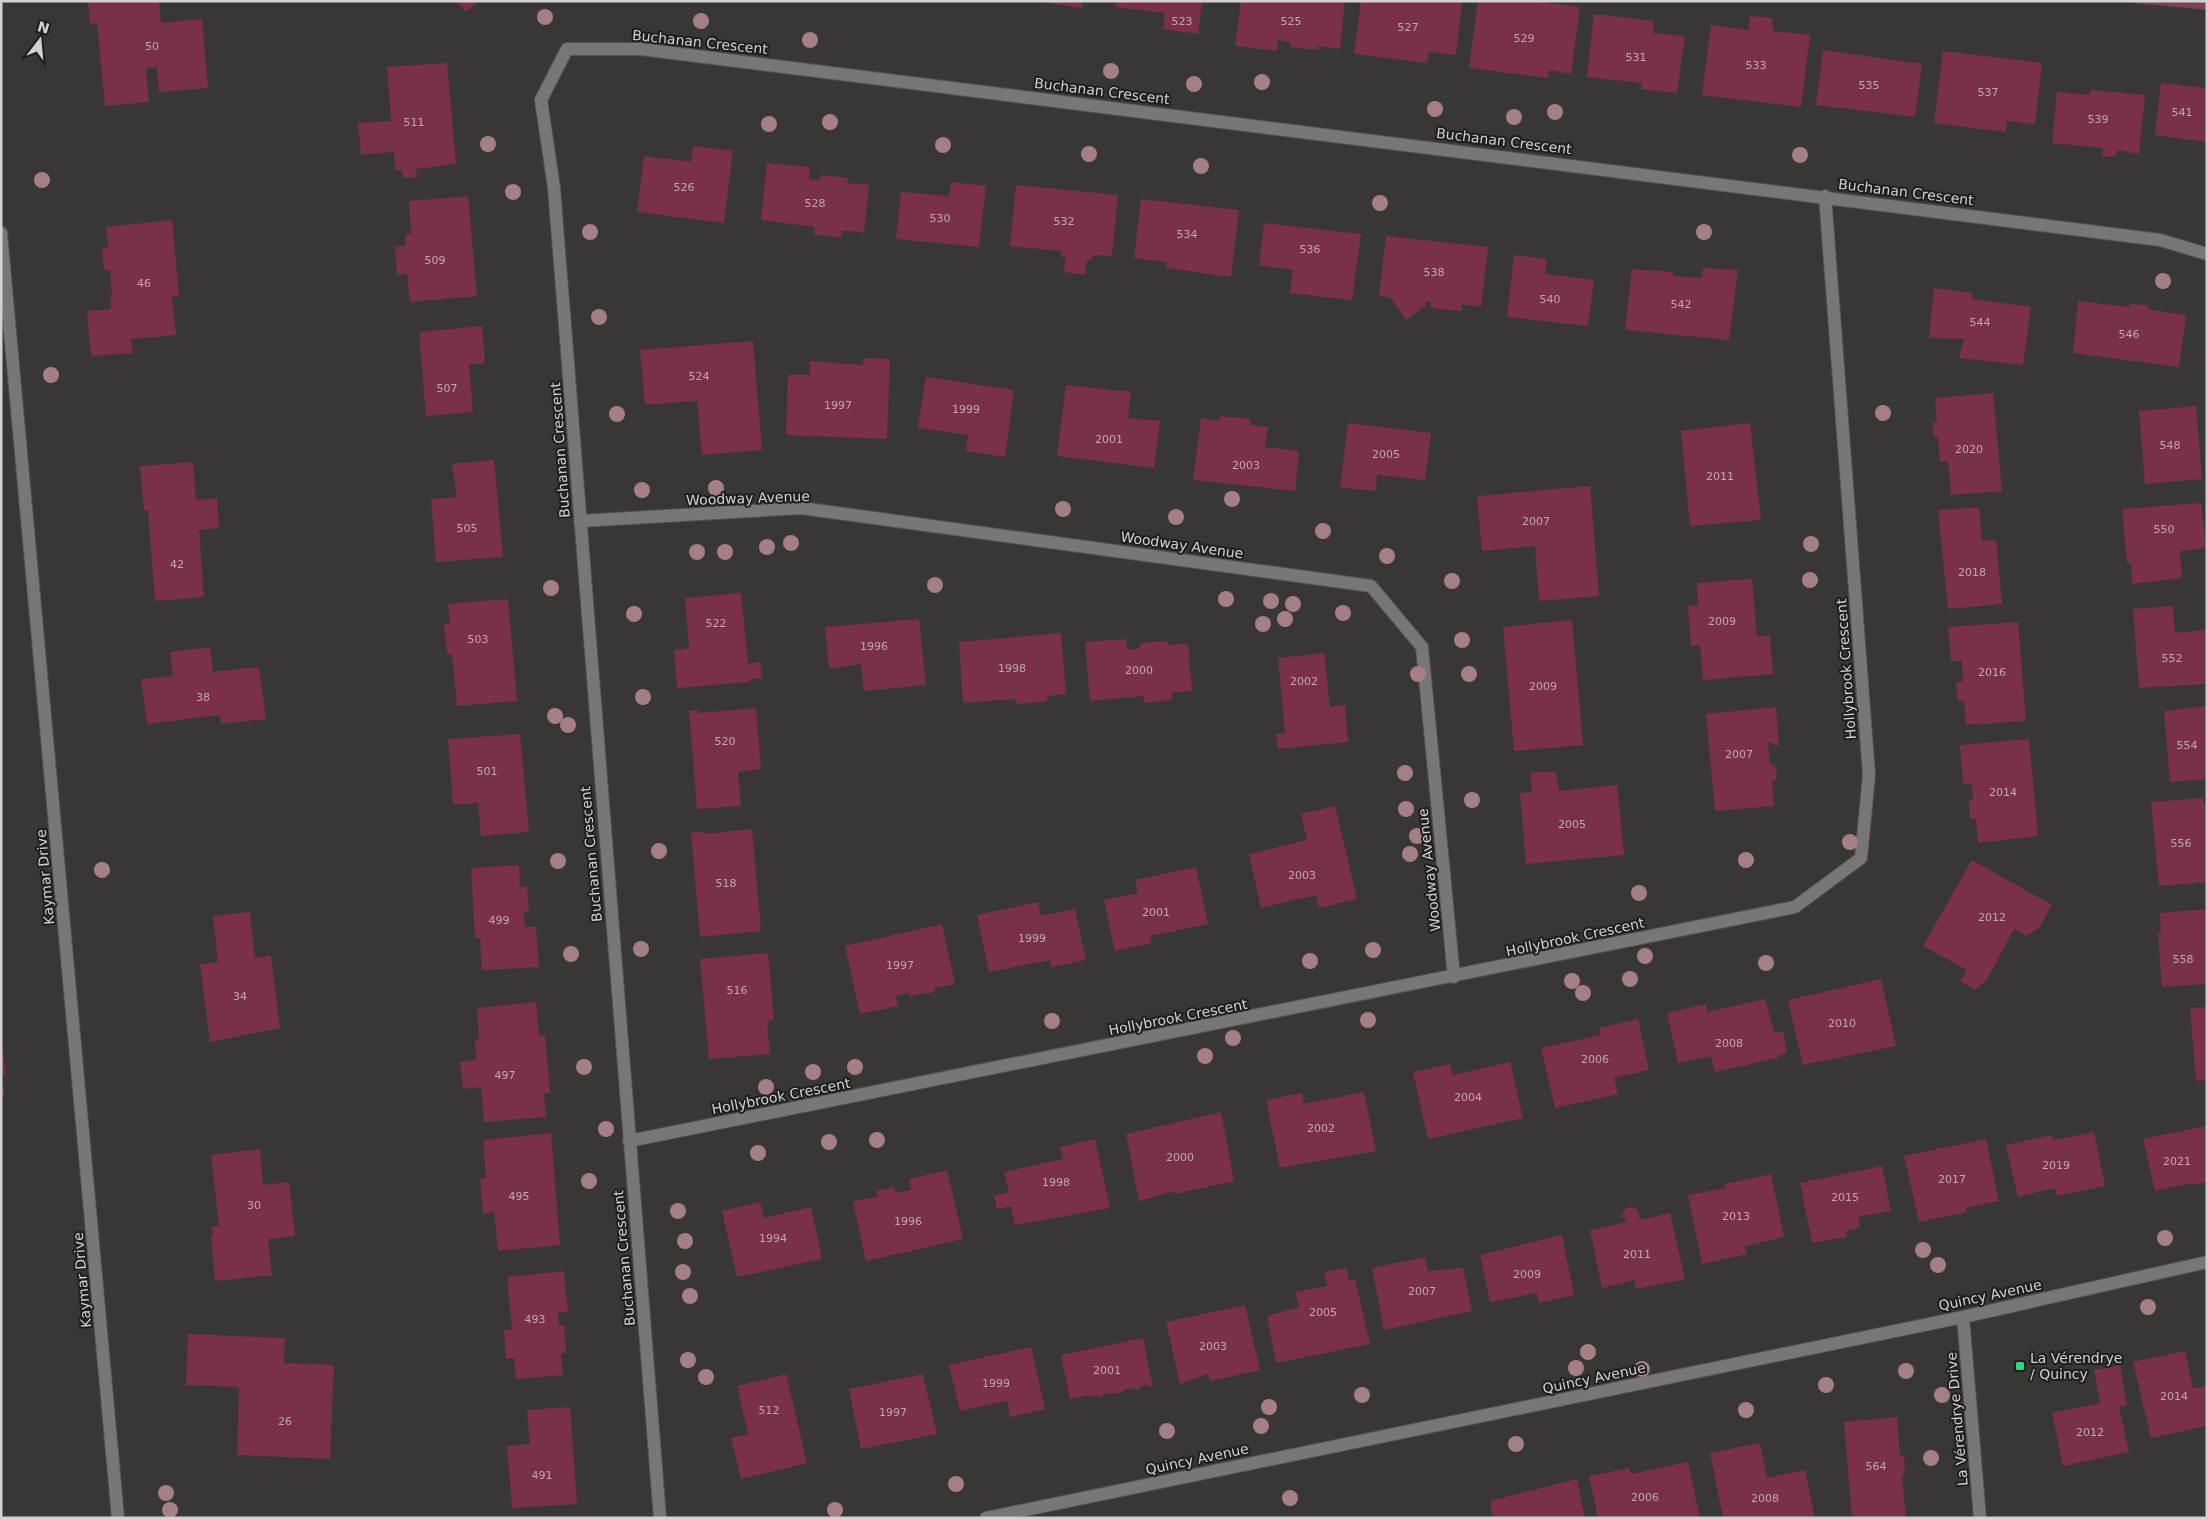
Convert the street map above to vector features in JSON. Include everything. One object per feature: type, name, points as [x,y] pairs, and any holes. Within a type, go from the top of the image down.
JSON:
[{"type":"street","name":"Buchanan Crescent","points":[[660,1518],[554,188],[541,100],[567,50],[651,50],[1825,196],[2160,240],[2207,254]]},
{"type":"street","name":"Hollybrook Crescent","points":[[629,1141],[1454,977],[1795,907],[1861,858],[1869,775],[1825,196]]},
{"type":"street","name":"Kaymar Drive","points":[[1,233],[118,1518]]},
{"type":"street","name":"Woodway Avenue","points":[[580,521],[801,508],[1372,586],[1422,647],[1454,977]]},
{"type":"street","name":"Quincy Avenue","points":[[986,1518],[1963,1317],[2207,1262]]},
{"type":"street","name":"La Vérendrye Drive","points":[[1963,1317],[1980,1518]]},
{"type":"shaded area","points":[[2115,1],[2207,1],[2207,10]]},
{"type":"building","points":[[88,1],[159,1],[161,23],[202,19],[208,88],[159,92],[157,67],[146,69],[149,102],[105,106],[97,23],[90,24]]},
{"type":"building","points":[[457,1],[478,1],[466,12]]},
{"type":"building","points":[[1036,1],[1082,1],[1082,8]]},
{"type":"building","points":[[1117,1],[1202,1],[1198,34],[1163,29],[1165,13],[1116,7]]},
{"type":"building","points":[[1241,1],[1345,1],[1340,49],[1318,46],[1318,50],[1290,47],[1291,43],[1278,40],[1277,51],[1235,46]]},
{"type":"building","points":[[1361,1],[1462,1],[1456,55],[1429,52],[1427,63],[1354,54]]},
{"type":"building","points":[[1478,1],[1533,1],[1580,7],[1571,74],[1549,70],[1548,78],[1469,68]]},
{"type":"building","points":[[1594,14],[1654,21],[1653,33],[1685,36],[1677,93],[1641,89],[1642,83],[1587,77]]},
{"type":"building","points":[[1750,16],[1772,18],[1773,31],[1810,35],[1801,107],[1702,95],[1711,25],[1748,30]]},
{"type":"building","points":[[1823,50],[1922,64],[1915,117],[1816,105]]},
{"type":"building","points":[[1943,51],[2042,63],[2035,124],[2007,121],[2006,132],[1934,123]]},
{"type":"building","points":[[447,63],[456,164],[416,169],[417,177],[403,178],[402,170],[395,170],[394,152],[361,155],[358,123],[391,121],[387,67]]},
{"type":"building","points":[[2161,83],[2207,88],[2207,142],[2155,135]]},
{"type":"building","points":[[2091,90],[2145,95],[2139,154],[2117,150],[2116,157],[2102,156],[2103,148],[2052,143],[2057,92],[2089,95]]},
{"type":"building","points":[[693,146],[733,151],[724,223],[637,212],[644,156],[691,162]]},
{"type":"building","points":[[767,163],[810,167],[809,179],[820,180],[821,175],[848,178],[847,183],[869,185],[864,233],[842,230],[841,237],[814,235],[815,227],[761,220]]},
{"type":"building","points":[[951,182],[986,186],[979,247],[896,239],[901,192],[949,196]]},
{"type":"building","points":[[1016,185],[1118,195],[1112,256],[1093,255],[1092,260],[1087,260],[1085,275],[1064,272],[1066,257],[1061,257],[1061,251],[1010,246]]},
{"type":"building","points":[[468,196],[477,296],[410,302],[407,274],[397,275],[395,247],[405,246],[405,235],[411,234],[409,201]]},
{"type":"building","points":[[1141,199],[1239,210],[1231,277],[1166,268],[1167,262],[1134,258]]},
{"type":"building","points":[[172,220],[179,296],[172,296],[176,335],[131,339],[133,353],[91,356],[87,311],[111,309],[110,270],[104,270],[102,249],[108,248],[106,227]]},
{"type":"building","points":[[1264,223],[1361,234],[1352,300],[1290,293],[1293,270],[1259,265]]},
{"type":"building","points":[[1386,236],[1488,247],[1481,307],[1462,304],[1462,311],[1430,308],[1431,302],[1426,302],[1426,305],[1406,320],[1390,297],[1379,296]]},
{"type":"building","points":[[1514,255],[1547,259],[1545,274],[1594,280],[1588,326],[1507,317]]},
{"type":"building","points":[[1703,268],[1738,270],[1729,340],[1625,330],[1632,269],[1673,272],[1673,276],[1702,278]]},
{"type":"building","points":[[1934,288],[1973,293],[1972,299],[2031,307],[2023,365],[1959,358],[1964,339],[1929,338]]},
{"type":"building","points":[[2078,301],[2129,307],[2130,304],[2148,305],[2147,309],[2186,315],[2179,367],[2073,353]]},
{"type":"building","points":[[482,326],[485,363],[469,364],[473,412],[426,416],[419,332]]},
{"type":"building","points":[[753,341],[762,450],[702,455],[697,401],[645,405],[640,350]]},
{"type":"building","points":[[863,358],[890,359],[887,439],[786,435],[788,375],[810,375],[810,361],[863,365]]},
{"type":"building","points":[[926,377],[1014,390],[1005,457],[966,451],[968,435],[918,428]]},
{"type":"building","points":[[1066,385],[1131,392],[1128,418],[1160,421],[1154,468],[1057,456]]},
{"type":"building","points":[[1993,393],[2002,491],[1951,495],[1948,461],[1940,462],[1938,437],[1934,437],[1932,423],[1937,422],[1935,398]]},
{"type":"building","points":[[2196,406],[2202,479],[2145,484],[2139,411]]},
{"type":"building","points":[[1220,416],[1251,419],[1250,425],[1268,427],[1265,447],[1299,451],[1295,491],[1193,480],[1201,418],[1219,421]]},
{"type":"building","points":[[1348,423],[1431,433],[1425,480],[1377,475],[1376,491],[1340,487]]},
{"type":"building","points":[[1750,423],[1761,520],[1690,526],[1681,431]]},
{"type":"building","points":[[494,460],[503,557],[436,562],[431,499],[457,497],[452,464]]},
{"type":"building","points":[[193,462],[196,500],[217,498],[219,528],[199,530],[204,597],[155,601],[148,510],[144,511],[140,466]]},
{"type":"building","points":[[1590,486],[1599,596],[1539,601],[1535,546],[1482,551],[1477,496]]},
{"type":"building","points":[[2201,503],[2206,548],[2180,551],[2182,578],[2132,584],[2131,563],[2127,563],[2122,509]]},
{"type":"building","points":[[1979,507],[1982,541],[1996,540],[2002,604],[1948,609],[1938,510]]},
{"type":"building","points":[[1752,579],[1757,637],[1770,635],[1773,674],[1703,680],[1700,645],[1691,646],[1688,606],[1698,605],[1697,583]]},
{"type":"building","points":[[741,593],[748,664],[760,662],[762,678],[749,680],[749,682],[677,688],[674,650],[689,648],[685,598]]},
{"type":"building","points":[[508,599],[517,701],[457,706],[452,654],[447,654],[444,624],[450,624],[448,604]]},
{"type":"building","points":[[2173,606],[2175,633],[2207,630],[2207,684],[2139,688],[2133,609]]},
{"type":"building","points":[[919,619],[926,685],[864,691],[861,664],[829,669],[825,627]]},
{"type":"building","points":[[1572,620],[1583,745],[1514,751],[1503,627]]},
{"type":"building","points":[[2018,622],[2026,721],[1966,725],[1964,701],[1958,701],[1956,682],[1963,682],[1962,661],[1951,661],[1948,627]]},
{"type":"building","points":[[1061,633],[1066,694],[1047,696],[1047,701],[1016,704],[1015,699],[963,703],[959,642]]},
{"type":"building","points":[[1126,639],[1127,650],[1140,648],[1140,643],[1168,641],[1168,645],[1188,644],[1192,691],[1171,693],[1172,700],[1144,703],[1144,696],[1090,701],[1085,642]]},
{"type":"building","points":[[210,647],[213,672],[259,667],[266,719],[221,724],[220,715],[147,724],[141,679],[173,676],[170,652]]},
{"type":"building","points":[[1324,653],[1330,707],[1345,705],[1348,742],[1278,749],[1276,734],[1285,733],[1278,658]]},
{"type":"building","points":[[2207,706],[2207,779],[2170,782],[2164,711]]},
{"type":"building","points":[[1776,707],[1779,746],[1768,742],[1770,764],[1775,765],[1777,773],[1775,781],[1772,781],[1774,806],[1715,811],[1706,714]]},
{"type":"building","points":[[756,708],[761,769],[738,772],[741,806],[697,809],[689,711],[698,710],[698,713]]},
{"type":"building","points":[[520,734],[529,832],[481,836],[478,803],[453,805],[448,739]]},
{"type":"building","points":[[2029,739],[2038,836],[1978,843],[1976,819],[1970,819],[1969,800],[1973,799],[1972,784],[1963,784],[1960,745]]},
{"type":"building","points":[[1556,771],[1559,791],[1617,785],[1624,855],[1526,864],[1520,793],[1532,792],[1530,773]]},
{"type":"building","points":[[2203,798],[2203,805],[2207,804],[2207,882],[2159,886],[2151,802]]},
{"type":"building","points":[[1335,806],[1357,899],[1319,908],[1316,895],[1261,908],[1249,854],[1307,840],[1301,814]]},
{"type":"building","points":[[752,829],[761,931],[700,937],[691,833],[705,832],[705,834]]},
{"type":"building","points":[[1972,860],[2052,905],[2038,929],[2026,936],[2014,929],[1986,981],[1975,990],[1960,981],[1967,970],[1923,946]]},
{"type":"building","points":[[519,865],[520,887],[527,887],[529,912],[524,912],[525,927],[536,927],[539,967],[482,970],[480,938],[475,938],[471,868]]},
{"type":"building","points":[[1196,867],[1208,924],[1150,936],[1152,943],[1115,951],[1104,900],[1138,893],[1135,880]]},
{"type":"building","points":[[1038,902],[1041,916],[1075,909],[1086,960],[1051,967],[1050,960],[989,972],[977,915]]},
{"type":"building","points":[[2207,909],[2207,984],[2162,987],[2158,933],[2161,933],[2160,913]]},
{"type":"building","points":[[250,912],[255,958],[271,956],[280,1028],[210,1042],[200,964],[218,962],[213,916]]},
{"type":"building","points":[[942,924],[955,984],[934,988],[935,992],[925,994],[925,992],[910,997],[909,993],[896,996],[898,1006],[860,1014],[845,946]]},
{"type":"building","points":[[768,953],[774,1020],[767,1021],[770,1054],[709,1059],[700,959]]},
{"type":"building","points":[[1881,979],[1896,1046],[1803,1065],[1788,1000]]},
{"type":"building","points":[[1765,999],[1774,1032],[1783,1032],[1787,1053],[1778,1055],[1778,1058],[1715,1072],[1711,1056],[1678,1063],[1667,1013],[1706,1004],[1707,1012]]},
{"type":"building","points":[[536,1002],[539,1036],[545,1035],[550,1093],[544,1093],[546,1117],[484,1122],[481,1087],[463,1089],[460,1062],[476,1060],[475,1040],[479,1040],[477,1008]]},
{"type":"building","points":[[2207,1007],[2207,1080],[2196,1081],[2190,1008]]},
{"type":"building","points":[[1638,1019],[1649,1070],[1614,1078],[1618,1094],[1555,1108],[1541,1048],[1601,1035],[1599,1028]]},
{"type":"building","points":[[1,1038],[6,1074],[1,1075]]},
{"type":"building","points":[[1510,1062],[1523,1118],[1428,1139],[1413,1072],[1450,1064],[1453,1075]]},
{"type":"building","points":[[1,1077],[5,1096],[1,1096]]},
{"type":"building","points":[[1364,1092],[1376,1151],[1280,1168],[1266,1100],[1302,1093],[1304,1104]]},
{"type":"building","points":[[1221,1112],[1234,1181],[1175,1194],[1175,1191],[1139,1201],[1126,1134]]},
{"type":"building","points":[[2207,1126],[2207,1182],[2193,1185],[2192,1183],[2155,1191],[2143,1139]]},
{"type":"building","points":[[2094,1132],[2105,1186],[2056,1196],[2055,1188],[2018,1197],[2006,1145],[2052,1135],[2053,1140]]},
{"type":"building","points":[[551,1133],[560,1245],[498,1251],[494,1212],[483,1214],[480,1179],[486,1178],[483,1140]]},
{"type":"building","points":[[1095,1139],[1110,1208],[1015,1225],[1011,1206],[997,1209],[994,1196],[1009,1192],[1004,1172],[1063,1159],[1060,1147]]},
{"type":"building","points":[[1986,1139],[1999,1201],[1966,1208],[1967,1212],[1919,1222],[1904,1156]]},
{"type":"building","points":[[260,1149],[263,1185],[289,1182],[295,1236],[268,1239],[272,1275],[215,1281],[211,1237],[213,1237],[212,1227],[219,1226],[211,1155]]},
{"type":"building","points":[[1882,1166],[1891,1211],[1858,1217],[1860,1228],[1846,1231],[1847,1237],[1812,1243],[1800,1183]]},
{"type":"building","points":[[947,1170],[963,1239],[866,1261],[853,1202],[878,1197],[876,1191],[894,1187],[895,1193],[911,1190],[909,1179]]},
{"type":"building","points":[[1771,1174],[1784,1237],[1745,1246],[1747,1254],[1702,1264],[1688,1195],[1726,1188],[1724,1184]]},
{"type":"building","points":[[760,1202],[764,1218],[811,1207],[822,1259],[737,1277],[722,1211]]},
{"type":"building","points":[[1632,1207],[1638,1210],[1640,1220],[1670,1213],[1685,1279],[1636,1289],[1634,1280],[1602,1288],[1590,1230],[1627,1222],[1622,1215],[1626,1208]]},
{"type":"building","points":[[1562,1235],[1574,1295],[1539,1303],[1537,1293],[1490,1302],[1480,1255]]},
{"type":"building","points":[[1425,1257],[1428,1271],[1463,1268],[1472,1311],[1384,1330],[1372,1268]]},
{"type":"building","points":[[1346,1268],[1349,1281],[1355,1279],[1370,1344],[1276,1363],[1267,1316],[1299,1307],[1295,1292],[1327,1286],[1324,1272]]},
{"type":"building","points":[[564,1271],[568,1312],[558,1312],[559,1326],[564,1325],[566,1353],[561,1353],[563,1375],[516,1379],[514,1358],[506,1359],[504,1330],[512,1330],[507,1277]]},
{"type":"building","points":[[1245,1305],[1260,1370],[1210,1381],[1208,1374],[1180,1384],[1166,1322]]},
{"type":"building","points":[[188,1334],[285,1338],[284,1363],[334,1365],[330,1459],[237,1455],[239,1387],[186,1385]]},
{"type":"building","points":[[1143,1338],[1153,1388],[1146,1385],[1140,1386],[1140,1389],[1132,1390],[1132,1388],[1123,1390],[1124,1392],[1106,1394],[1098,1398],[1098,1396],[1091,1397],[1091,1395],[1070,1399],[1061,1355]]},
{"type":"building","points":[[1031,1347],[1045,1409],[1010,1417],[1007,1401],[960,1411],[949,1365]]},
{"type":"building","points":[[2185,1351],[2193,1388],[2207,1386],[2207,1426],[2151,1438],[2133,1362]]},
{"type":"building","points":[[2120,1365],[2127,1405],[2119,1406],[2129,1452],[2063,1466],[2052,1413],[2100,1403],[2094,1370]]},
{"type":"building","points":[[786,1374],[807,1463],[741,1479],[731,1438],[748,1434],[737,1386]]},
{"type":"building","points":[[923,1374],[937,1434],[861,1449],[849,1389]]},
{"type":"building","points":[[570,1407],[577,1504],[512,1508],[507,1446],[530,1444],[527,1410]]},
{"type":"building","points":[[1897,1417],[1900,1456],[1904,1456],[1905,1475],[1902,1475],[1906,1518],[1852,1518],[1844,1422]]},
{"type":"building","points":[[1760,1443],[1767,1478],[1805,1470],[1815,1518],[1723,1518],[1710,1453]]},
{"type":"building","points":[[1688,1462],[1700,1518],[1598,1518],[1589,1476],[1629,1468],[1631,1474]]},
{"type":"building","points":[[1577,1479],[1585,1518],[1493,1518],[1490,1501]]},
{"type":"place","name":"La Vérendrye / Quincy","points":[[2020,1366]]}]
